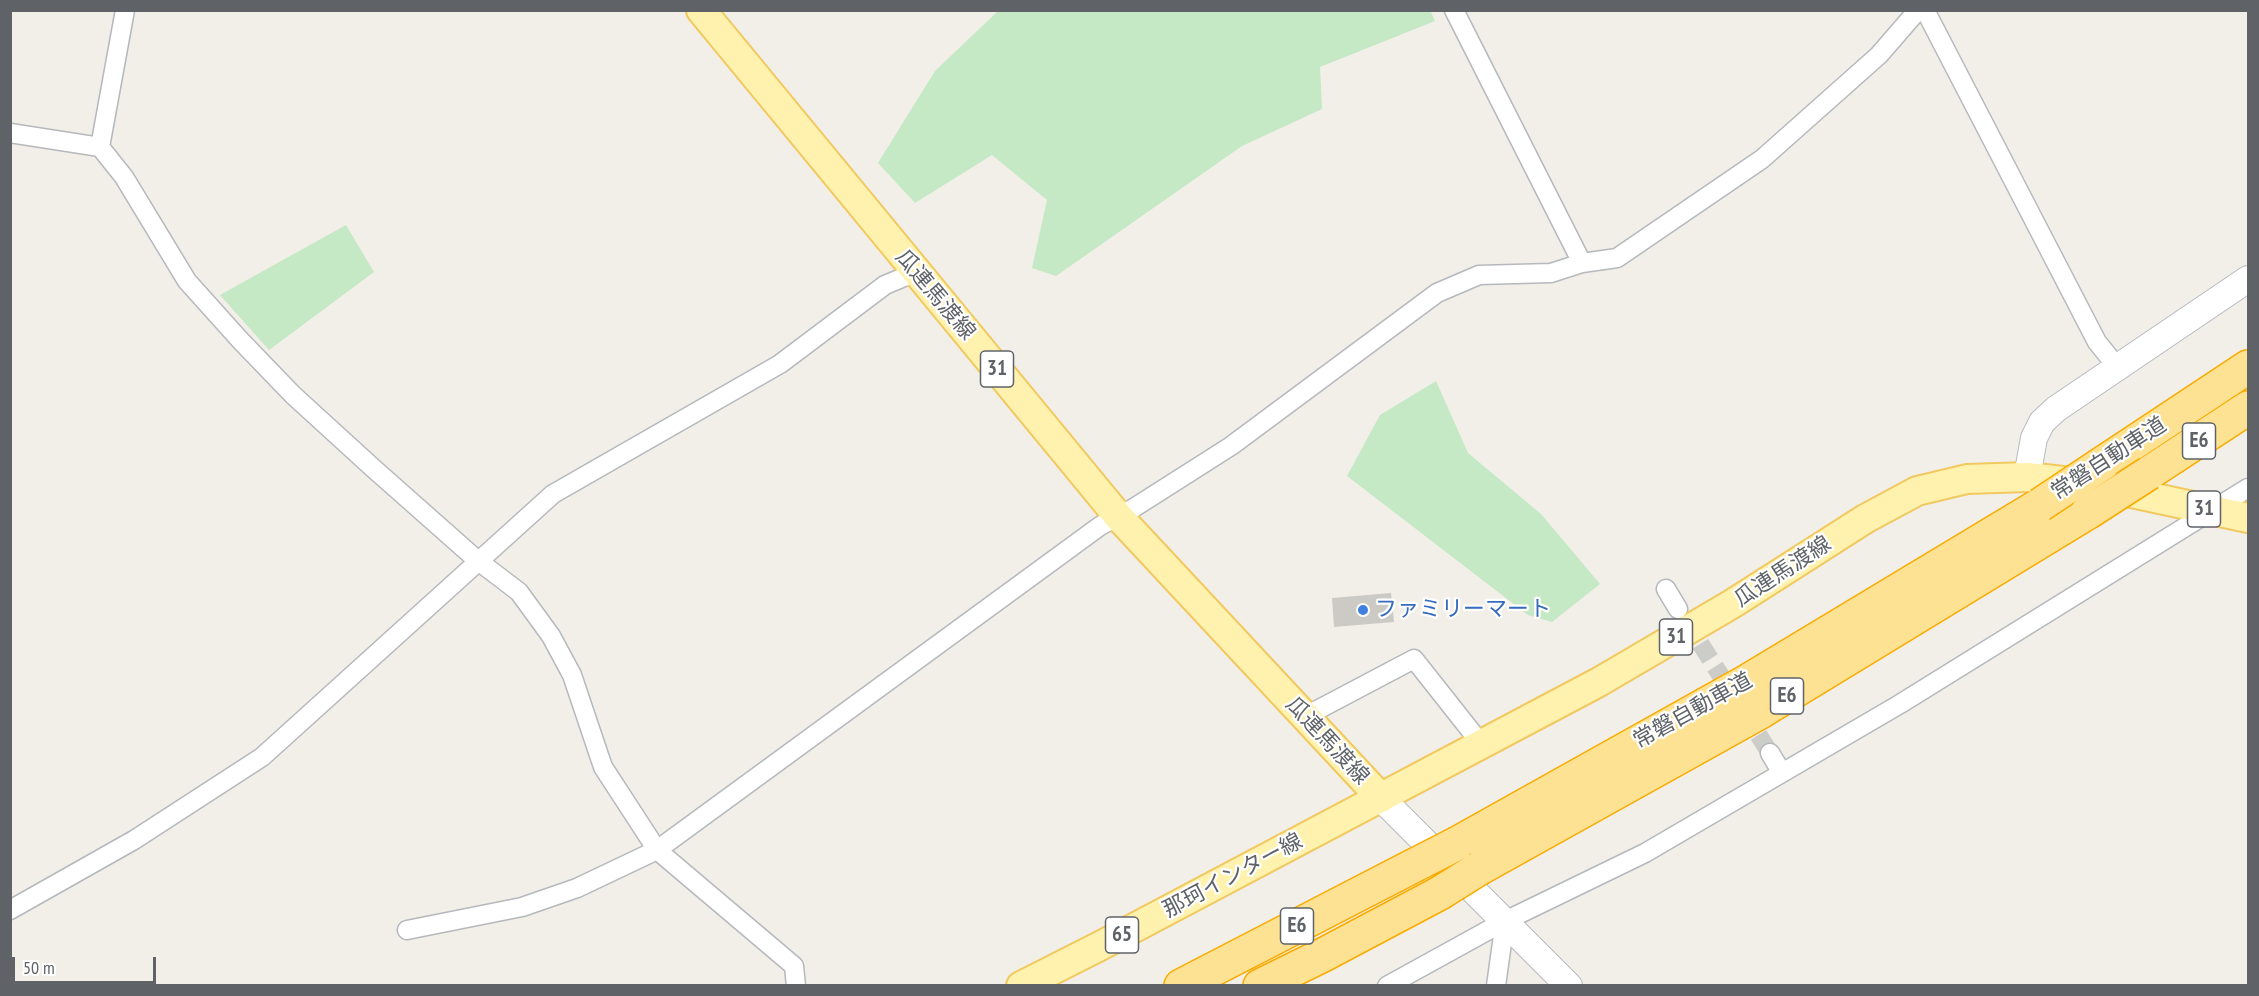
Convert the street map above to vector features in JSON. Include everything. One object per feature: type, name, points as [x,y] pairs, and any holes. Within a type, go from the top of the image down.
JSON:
[{"type":"highway","name":"常磐自動車道","points":[[1181,986],[1458,843],[1746,682],[2034,491],[2103,463],[2248,367]]},
{"type":"highway","name":"常磐自動車道","points":[[1260,986],[1440,892],[1762,711],[2087,513],[2248,408]]},
{"type":"main road","name":"瓜連馬渡線","points":[[701,10],[1118,516],[1381,798],[1609,676],[1732,604],[1865,519],[1926,489],[1967,479],[2034,491],[2090,484],[2248,518]]},
{"type":"main road","name":"那珂インター線","points":[[1021,986],[1381,798]]},
{"type":"street","points":[[100,147],[125,10]]},
{"type":"street","points":[[1454,10],[1582,263]]},
{"type":"street","points":[[407,930],[522,907],[577,888],[657,850],[1100,526],[1132,509],[1231,446],[1437,292],[1479,275],[1551,273],[1582,263],[1617,258],[1762,159],[1879,55],[1918,10]]},
{"type":"street","points":[[1925,10],[2097,342],[2118,368]]},
{"type":"street","points":[[10,133],[100,147],[124,177],[187,281],[240,340],[293,395],[477,560],[519,592],[551,636],[572,675],[603,767],[657,850],[794,966],[796,986]]},
{"type":"street","points":[[10,910],[134,840],[262,757],[477,560],[553,494],[780,364],[885,285],[916,272]]},
{"type":"street","points":[[2034,491],[2034,438],[2042,422],[2056,409],[2248,279]]},
{"type":"street","points":[[1387,986],[1505,921],[1645,853],[1900,704],[2248,488]]},
{"type":"street","points":[[1666,589],[1678,609]]},
{"type":"street","points":[[1304,717],[1414,659],[1482,745]]},
{"type":"street","points":[[1770,753],[1782,773]]},
{"type":"street","points":[[1381,798],[1569,986]]},
{"type":"street","points":[[1496,986],[1505,921]]},
{"type":"green space","points":[[1430,10],[1435,21],[1320,67],[1322,109],[1242,146],[1056,276],[1032,268],[1047,200],[992,155],[915,203],[878,163],[935,71],[998,11]]},
{"type":"green space","points":[[346,225],[374,272],[269,350],[220,295]]},
{"type":"green space","points":[[1436,381],[1468,453],[1541,514],[1600,584],[1552,622],[1528,615],[1347,476],[1380,415]]},
{"type":"building","name":"ファミリーマート","points":[[1391,593],[1394,622],[1334,627],[1332,598]]},
{"type":"tunnel","points":[[1686,621],[1770,753]]},
{"type":"place","name":"ファミリーマート","points":[[1363,610]]}]
